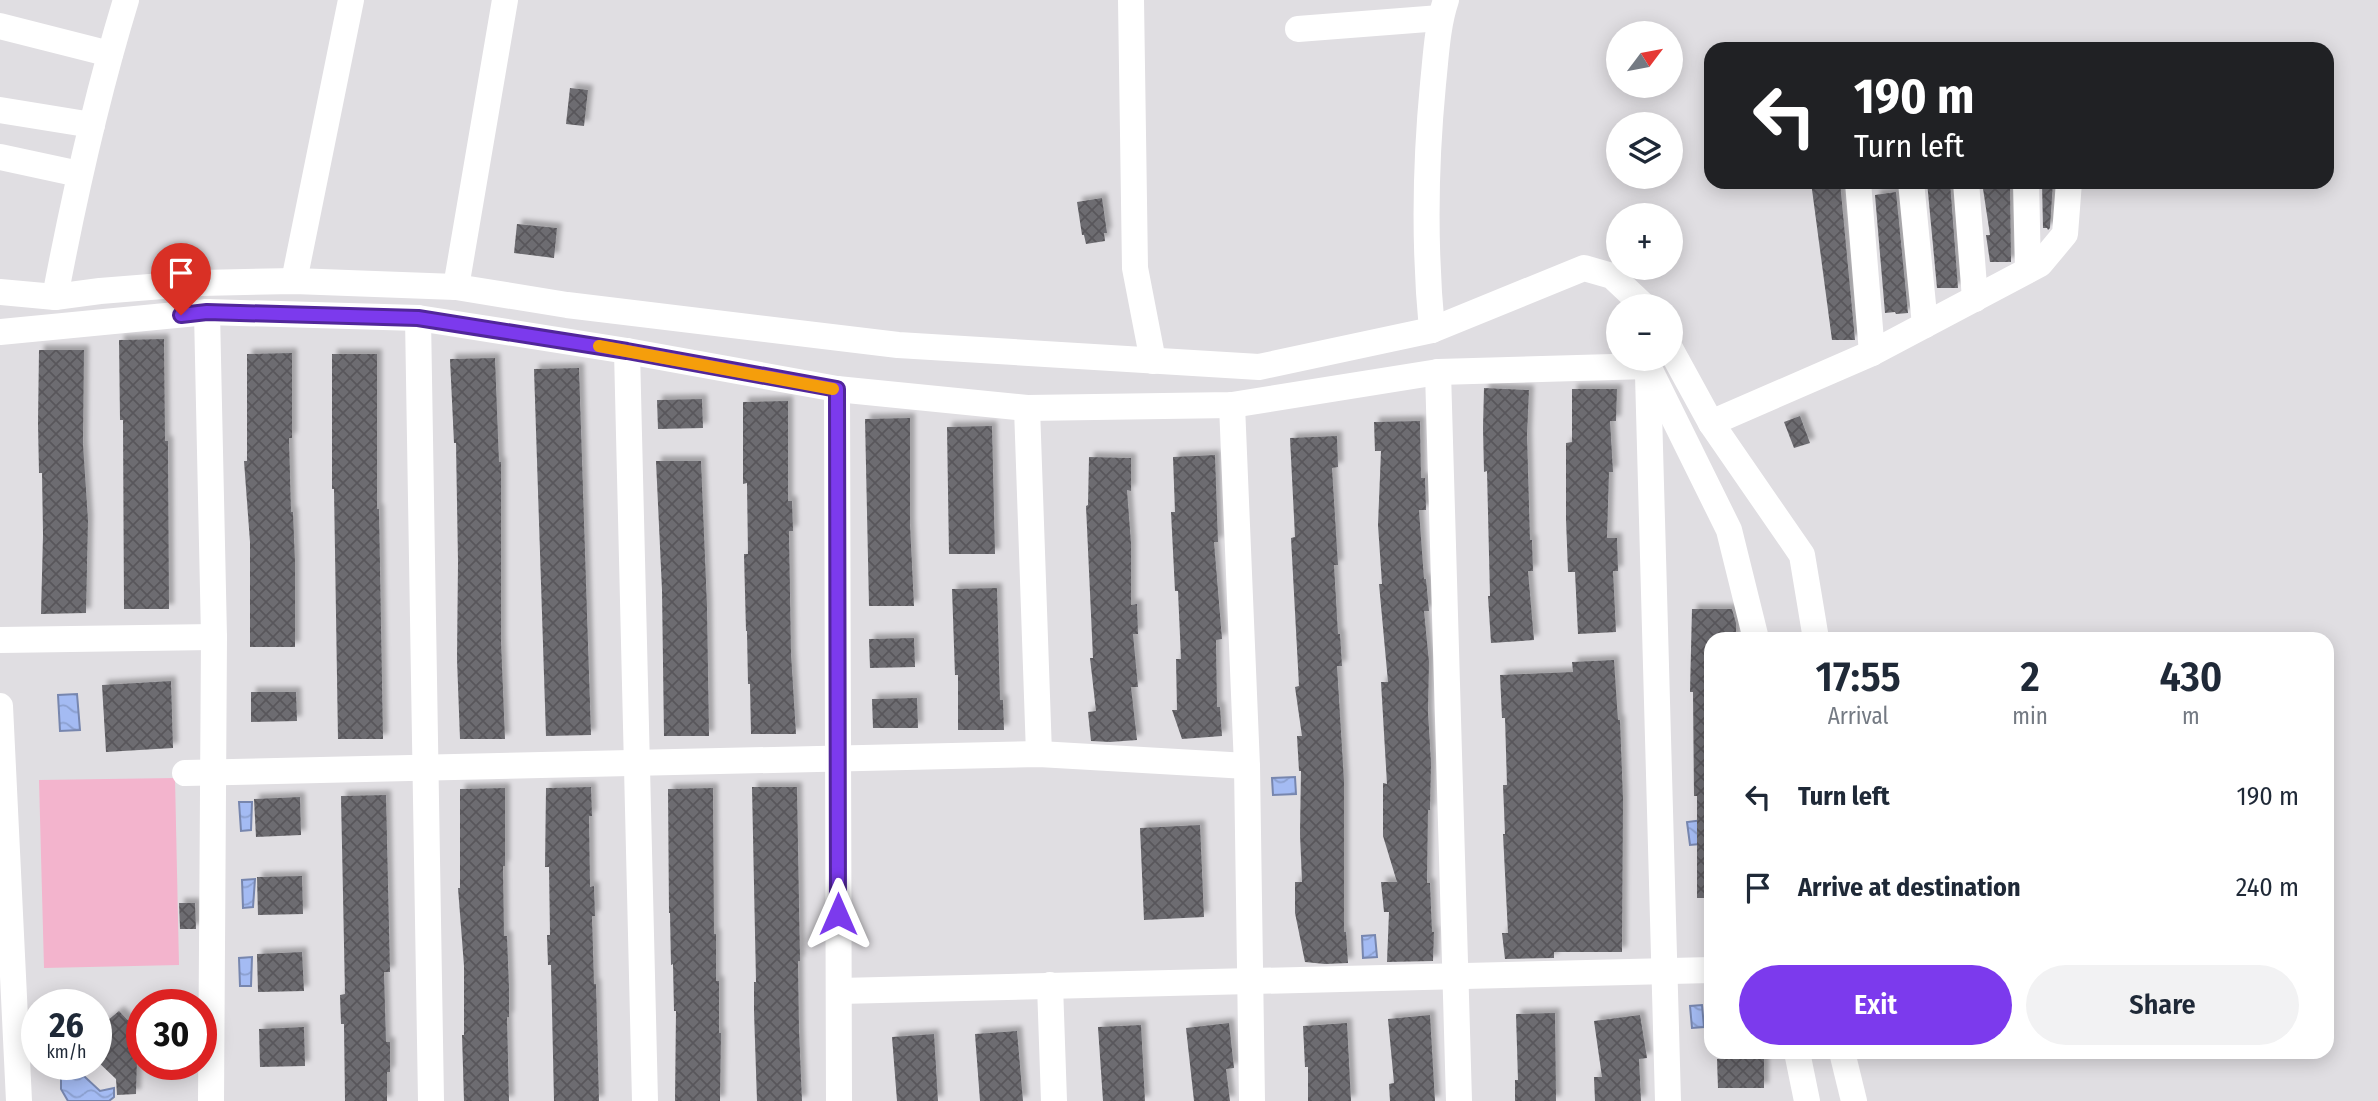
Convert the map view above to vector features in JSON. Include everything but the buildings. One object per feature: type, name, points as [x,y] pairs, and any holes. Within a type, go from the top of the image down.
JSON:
[{"type":"street","points":[[55,297],[79,174],[127,0]]},
{"type":"street","points":[[293,281],[351,0]]},
{"type":"street","points":[[456,287],[505,0]]},
{"type":"street","points":[[1131,0],[1135,268],[1153,361]]},
{"type":"street","points":[[1298,29],[1443,9],[1428,132],[1426,267],[1432,330]]},
{"type":"street","points":[[0,26],[110,54]]},
{"type":"street","points":[[0,110],[92,125]]},
{"type":"street","points":[[0,157],[79,174]]},
{"type":"street","points":[[1859,189],[1872,353]]},
{"type":"street","points":[[1912,189],[1925,325]]},
{"type":"street","points":[[1967,189],[1975,299]]},
{"type":"street","points":[[2026,189],[2028,270]]},
{"type":"street","points":[[1711,424],[1872,353],[2040,264],[2065,234],[2068,189]]},
{"type":"street","points":[[0,292],[55,297],[200,284],[293,281],[456,287],[567,304],[898,345],[1259,367],[1432,330],[1584,268],[1612,276],[1631,294]]},
{"type":"street","points":[[207,312],[215,772],[211,1101]]},
{"type":"street","points":[[0,332],[207,312],[418,318],[627,351],[837,389],[1027,408],[1233,405],[1438,372],[1606,367]]},
{"type":"street","points":[[418,318],[431,1101]]},
{"type":"street","points":[[627,351],[645,1101]]},
{"type":"street","points":[[1648,371],[1668,1101]]},
{"type":"street","points":[[1650,371],[1729,530],[1754,632]]},
{"type":"street","points":[[1682,371],[1711,424],[1802,555],[1814,632]]},
{"type":"street","points":[[1438,372],[1459,1101]]},
{"type":"street","points":[[837,389],[839,1101]]},
{"type":"street","points":[[1233,405],[1247,766],[1252,1101]]},
{"type":"street","points":[[1027,408],[1039,754]]},
{"type":"street","points":[[0,640],[214,637]]},
{"type":"street","points":[[0,706],[12,1095]]},
{"type":"street","points":[[186,773],[1039,754],[1247,766]]},
{"type":"street","points":[[839,991],[1704,970]]},
{"type":"street","points":[[1050,985],[1054,1101]]},
{"type":"street","points":[[1798,1059],[1807,1101]]},
{"type":"street","points":[[1844,1059],[1854,1101]]},
{"type":"shaded area","points":[[175,778],[179,965],[44,968],[39,780]]},
{"type":"water","points":[[77,694],[80,730],[60,731],[58,695]]},
{"type":"water","points":[[1295,777],[1296,794],[1273,795],[1272,778]]},
{"type":"water","points":[[239,802],[252,802],[251,830],[241,831]]},
{"type":"water","points":[[1704,820],[1700,844],[1690,845],[1687,822]]},
{"type":"water","points":[[255,879],[253,907],[243,908],[242,880]]},
{"type":"water","points":[[1375,935],[1377,957],[1363,958],[1362,936]]},
{"type":"water","points":[[252,957],[251,986],[240,986],[239,958]]},
{"type":"water","points":[[1702,1005],[1704,1027],[1692,1028],[1690,1006]]},
{"type":"water","points":[[61,1080],[88,1080],[100,1091],[114,1088],[114,1097],[109,1101],[68,1101],[61,1089]]},
{"type":"slow traffic","points":[[599,346],[833,389]]},
{"type":"route","points":[[181,315],[207,312],[418,318],[627,351],[837,389],[838,914]]}]
